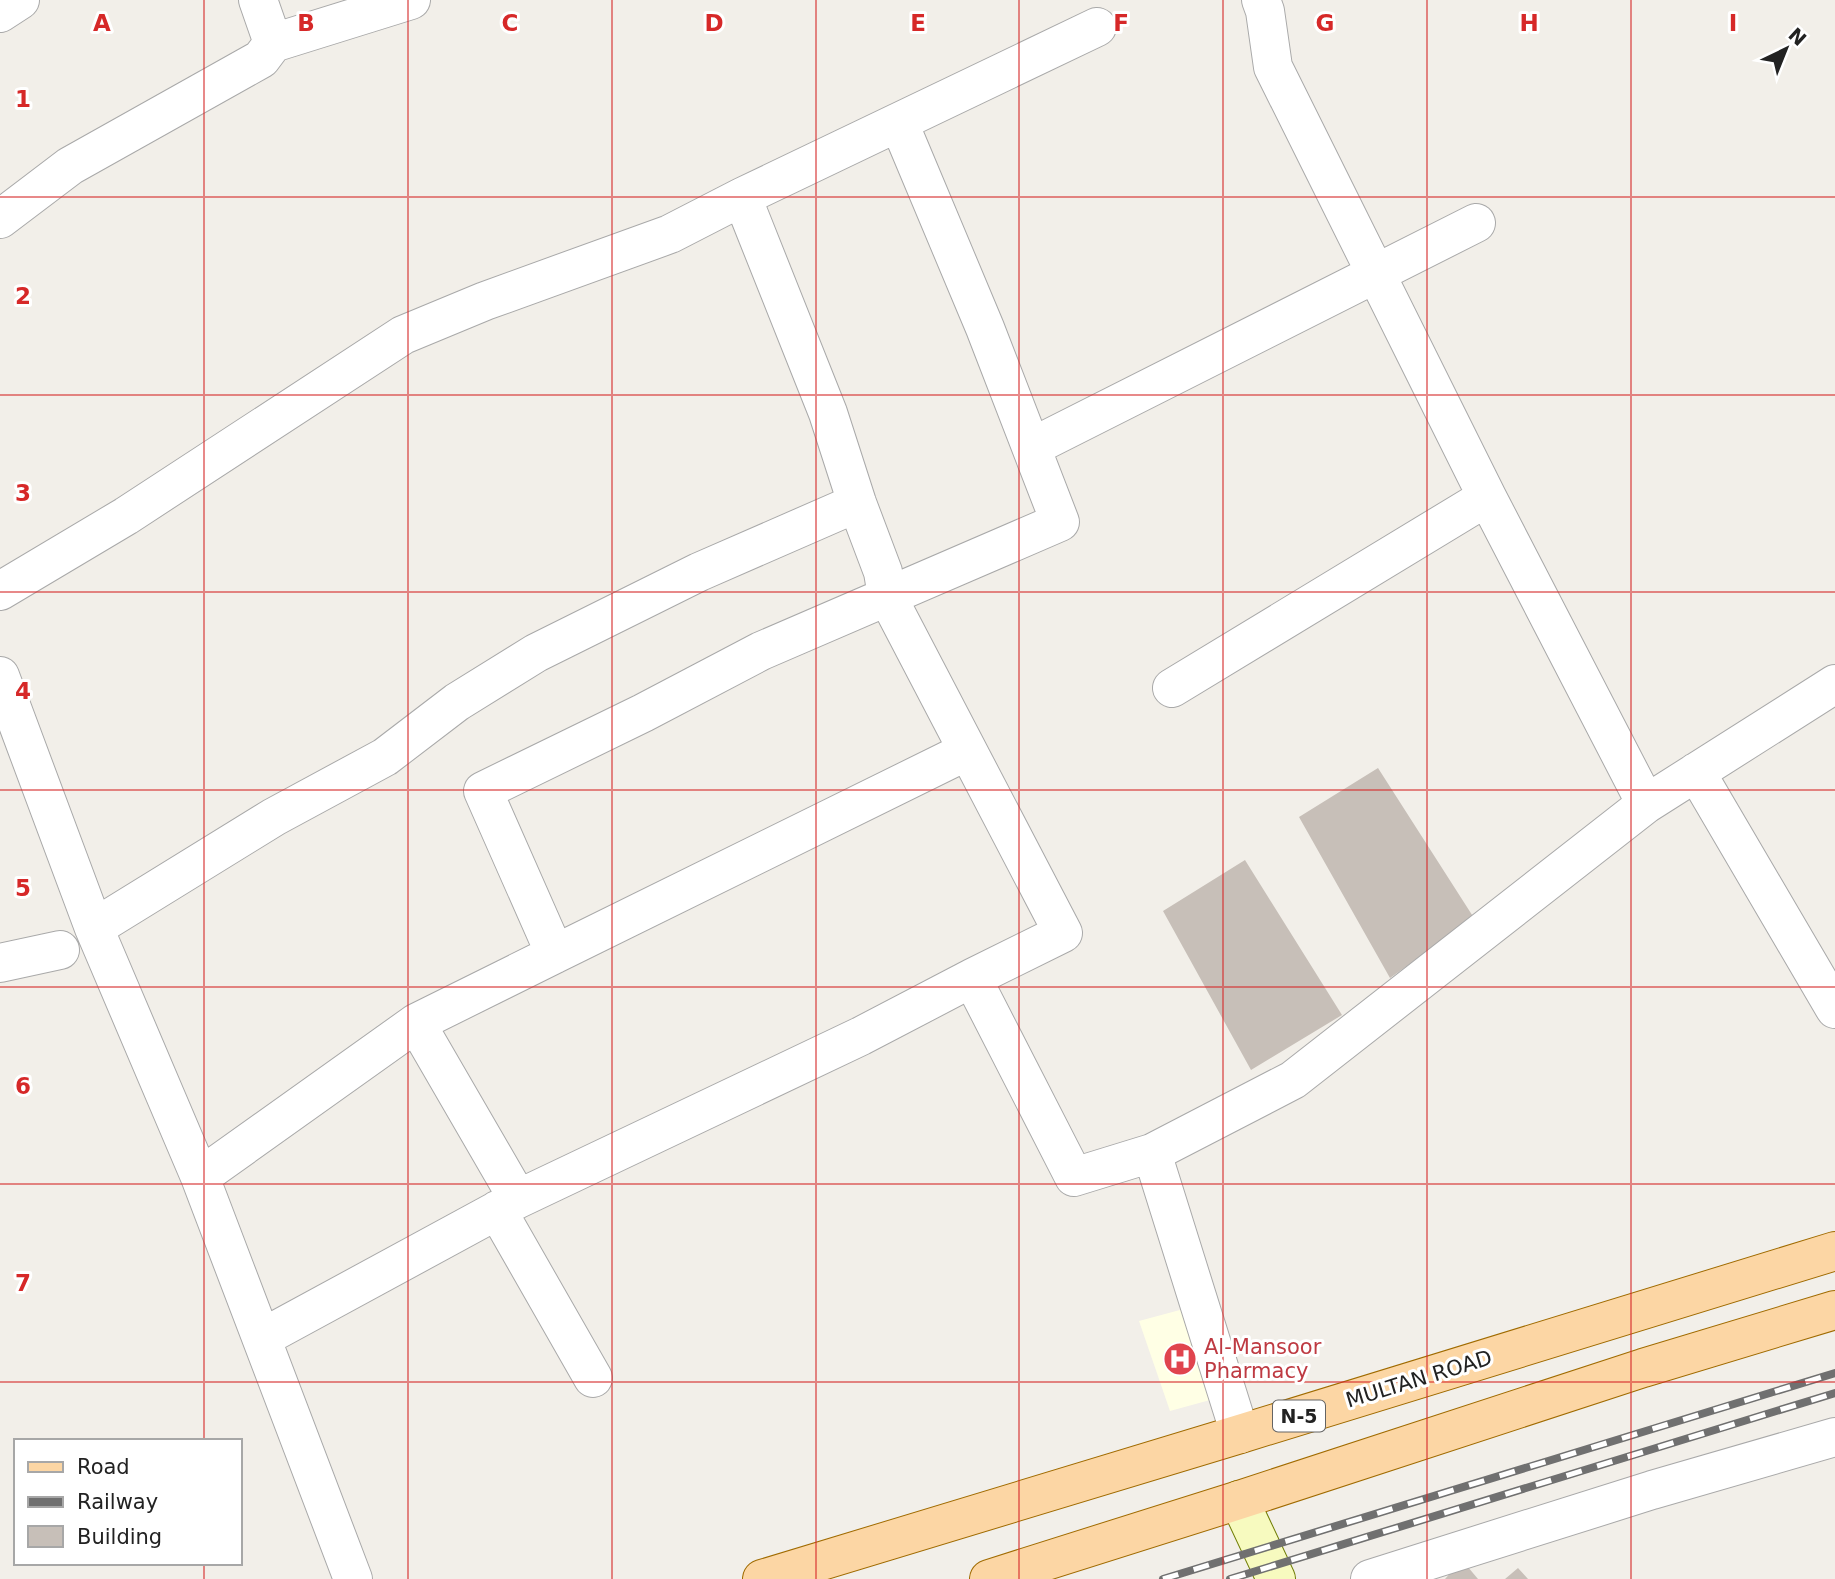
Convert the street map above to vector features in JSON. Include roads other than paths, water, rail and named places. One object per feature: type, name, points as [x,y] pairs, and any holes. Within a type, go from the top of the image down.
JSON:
[{"type":"main road","name":"MULTAN ROAD","points":[[762,1579],[1835,1251]]},
{"type":"main road","points":[[989,1579],[1643,1367],[1835,1310]]},
{"type":"street","points":[[0,13],[20,0]]},
{"type":"street","points":[[258,0],[274,43]]},
{"type":"street","points":[[0,219],[70,166],[261,60],[274,43],[411,0]]},
{"type":"street","points":[[1261,0],[1273,67],[1487,497],[1646,804]]},
{"type":"street","points":[[0,592],[126,516],[403,335],[485,301],[670,234],[1097,27]]},
{"type":"street","points":[[555,954],[483,791],[643,713],[761,651],[1060,522],[985,328],[899,123]]},
{"type":"street","points":[[262,1338],[508,1204],[849,1042],[1063,933],[887,596],[883,572],[828,413],[742,197]]},
{"type":"street","points":[[1032,447],[1476,223]]},
{"type":"street","points":[[1172,688],[1487,497]]},
{"type":"street","points":[[94,928],[274,817],[385,757],[457,702],[536,653],[699,572],[857,503]]},
{"type":"street","points":[[0,676],[94,928],[200,1177],[353,1579]]},
{"type":"street","points":[[972,978],[1074,1177],[1152,1153],[1293,1080],[1646,804],[1835,684]]},
{"type":"street","points":[[200,1177],[416,1023],[967,751]]},
{"type":"street","points":[[1696,772],[1835,1009]]},
{"type":"street","points":[[0,962],[60,950]]},
{"type":"street","points":[[416,1023],[593,1378]]},
{"type":"street","points":[[1152,1153],[1240,1434]]},
{"type":"street","points":[[1370,1579],[1652,1490],[1835,1437]]},
{"type":"street","points":[[1239,1500],[1276,1579]]},
{"type":"railway","points":[[1163,1579],[1835,1373]]},
{"type":"railway","points":[[1230,1579],[1835,1393]]},
{"type":"place","name":"Al-Mansoor Pharmacy","points":[[1180,1359]]}]
